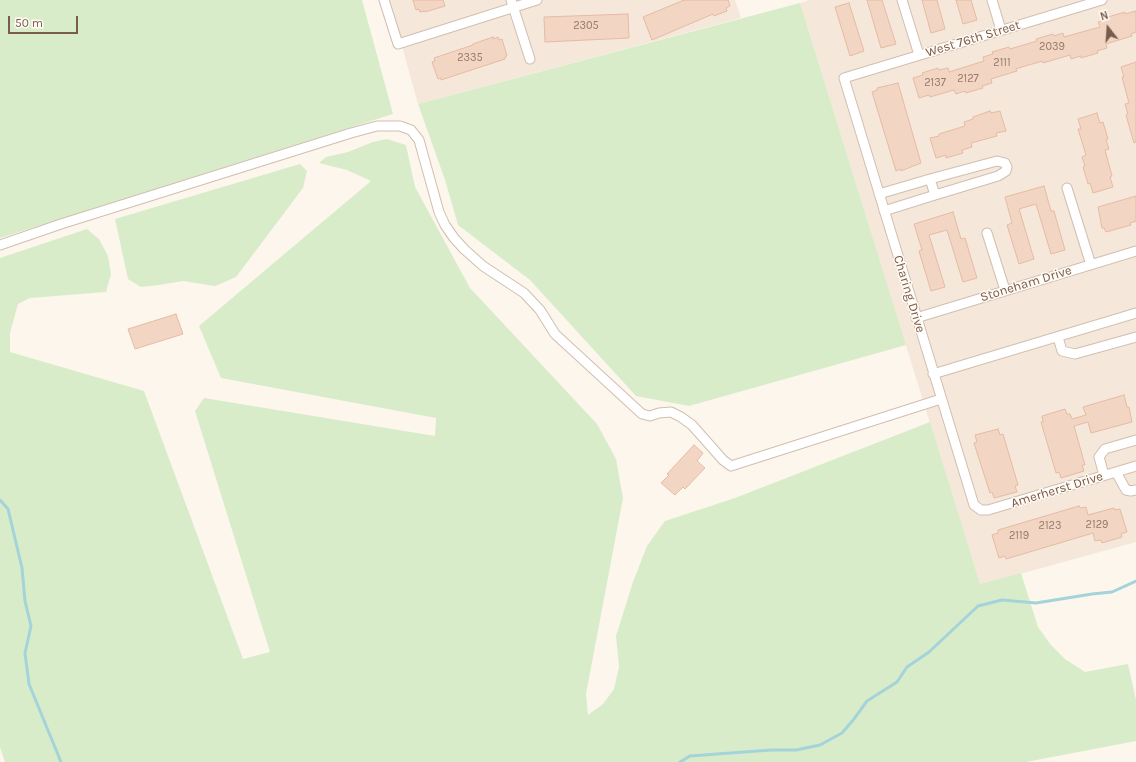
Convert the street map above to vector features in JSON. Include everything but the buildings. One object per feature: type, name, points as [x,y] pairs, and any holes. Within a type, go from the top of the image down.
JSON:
[{"type":"street","points":[[384,0],[398,44],[513,4],[538,0]]},
{"type":"street","points":[[902,0],[919,55]]},
{"type":"street","points":[[992,0],[1001,30]]},
{"type":"street","name":"West 76th Street","points":[[844,78],[1087,2],[1102,0]]},
{"type":"street","points":[[513,4],[530,58]]},
{"type":"street","name":"Charing Drive","points":[[844,78],[971,501],[978,509]]},
{"type":"street","points":[[0,245],[61,224],[351,133],[377,126],[400,126],[412,130],[419,140],[438,212],[454,238],[464,249],[483,266],[524,293],[540,310],[555,334],[642,414],[650,416],[659,413],[671,412],[681,417],[692,425],[723,460],[731,466],[941,399]]},
{"type":"street","points":[[879,194],[997,161],[1005,163],[1007,167],[1006,171],[998,176],[884,211]]},
{"type":"street","points":[[930,179],[935,195]]},
{"type":"street","points":[[1067,188],[1091,265]]},
{"type":"street","points":[[987,233],[1005,290]]},
{"type":"street","name":"Stoneham Drive","points":[[916,318],[1136,251]]},
{"type":"street","points":[[933,374],[1136,313]]},
{"type":"street","points":[[1058,336],[1062,351],[1075,354],[1136,337]]},
{"type":"street","points":[[1104,475],[1099,457],[1105,449],[1136,440]]},
{"type":"street","name":"Amerherst Drive","points":[[978,509],[988,510],[1136,466]]},
{"type":"street","points":[[1116,472],[1126,490],[1136,490]]},
{"type":"shaded area","points":[[389,0],[735,0],[741,18],[418,104]]},
{"type":"shaded area","points":[[810,0],[1136,0],[1136,542],[980,585],[800,3]]},
{"type":"green space","points":[[0,0],[362,0],[393,114],[0,238]]},
{"type":"green space","points":[[800,3],[906,345],[689,406],[636,396],[530,280],[458,225],[445,180],[418,104]]},
{"type":"green space","points":[[387,139],[406,145],[415,187],[470,288],[597,424],[616,459],[623,498],[586,694],[588,715],[603,704],[614,689],[619,667],[616,636],[633,582],[647,546],[665,521],[735,498],[930,422],[980,584],[1021,573],[1038,627],[1051,645],[1065,659],[1085,672],[1128,664],[1136,700],[1136,741],[1026,762],[5,762],[0,747],[0,258],[87,229],[99,239],[108,256],[111,274],[106,292],[30,298],[18,304],[10,333],[10,352],[144,391],[243,659],[270,652],[195,411],[204,398],[435,436],[436,418],[221,378],[199,326],[371,181],[347,170],[319,163],[326,157],[348,152],[373,142]]},
{"type":"green space","points":[[300,164],[307,171],[303,188],[236,277],[215,286],[183,281],[141,287],[128,279],[115,219]]},
{"type":"waterway","points":[[0,500],[8,509],[22,568],[25,601],[31,626],[25,653],[29,684],[61,762]]},
{"type":"waterway","points":[[680,762],[690,756],[771,750],[796,750],[820,745],[842,733],[867,701],[897,682],[907,667],[929,652],[978,606],[1002,600],[1036,603],[1112,592],[1136,581]]}]
